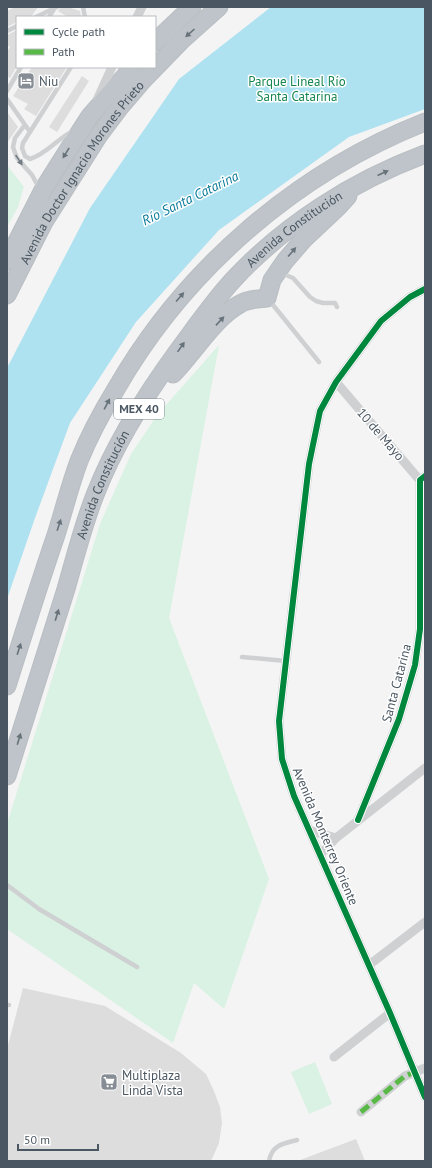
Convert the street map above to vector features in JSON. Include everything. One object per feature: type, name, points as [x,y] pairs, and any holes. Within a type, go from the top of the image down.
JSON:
[{"type":"highway","points":[[156,41],[192,7]]},
{"type":"highway","name":"Avenida Doctor Ignacio Morones Prieto","points":[[156,67],[181,41],[219,7]]},
{"type":"highway","name":"Avenida Doctor Ignacio Morones Prieto","points":[[7,260],[41,195],[68,150],[87,121],[132,68]]},
{"type":"highway","name":"Avenida Doctor Ignacio Morones Prieto","points":[[7,295],[44,222],[99,135],[120,107],[155,68]]},
{"type":"highway","name":"Avenida Constitución","points":[[7,686],[80,461],[92,432],[111,397],[158,324],[221,254],[269,212],[295,193],[348,159],[404,130],[425,122]]},
{"type":"highway","name":"Avenida Constitución","points":[[7,776],[95,496],[118,446],[144,399],[196,326],[233,280],[251,262],[303,219],[327,202],[359,184],[425,154]]},
{"type":"highway","points":[[144,399],[164,383],[181,366],[227,313],[240,303],[252,299],[267,298],[272,280],[285,261],[304,239],[338,207],[359,184]]},
{"type":"street","points":[[138,16],[142,7]]},
{"type":"street","points":[[87,121],[112,68]]},
{"type":"street","name":"Avenida Monterrey Oriente","points":[[425,289],[410,297],[381,321],[336,382],[320,411],[309,464],[279,721],[282,760],[294,796],[390,1013],[425,1097]]},
{"type":"street","name":"10 de Mayo","points":[[336,382],[423,481]]},
{"type":"street","name":"Santa Catarina","points":[[358,820],[399,719],[415,666],[420,629],[423,481]]},
{"type":"street","points":[[320,855],[336,838],[425,768]]},
{"type":"street","name":"Avenida Monterrey Oriente","points":[[309,830],[336,838]]},
{"type":"street","points":[[369,965],[425,922]]},
{"type":"street","points":[[334,1057],[390,1013]]},
{"type":"street","points":[[361,1112],[405,1076],[425,1068]]},
{"type":"lane","points":[[38,16],[56,8]]},
{"type":"lane","points":[[50,16],[56,8]]},
{"type":"lane","points":[[7,31],[15,27]]},
{"type":"lane","points":[[7,35],[15,27]]},
{"type":"lane","points":[[7,91],[20,68]]},
{"type":"lane","points":[[70,68],[23,143],[22,148],[25,156],[30,159],[38,157],[65,135],[87,121]]},
{"type":"lane","points":[[7,99],[24,126],[30,132]]},
{"type":"lane","points":[[24,126],[15,138],[13,148],[17,158],[32,174],[41,195]]},
{"type":"lane","points":[[278,272],[293,278],[310,297],[316,301],[323,303],[334,303],[337,307]]},
{"type":"lane","points":[[267,298],[319,362]]},
{"type":"lane","points":[[242,657],[286,661]]},
{"type":"lane","points":[[7,885],[39,909],[137,967]]},
{"type":"lane","points":[[269,1161],[271,1152],[280,1144],[296,1140]]},
{"type":"green space","points":[[7,165],[24,187],[18,207],[7,227]]},
{"type":"green space","points":[[219,345],[169,618],[269,879],[224,1009],[194,983],[173,1043],[7,929],[7,824],[100,524],[131,454],[158,414]]},
{"type":"green space","points":[[315,1062],[332,1104],[309,1114],[291,1072]]},
{"type":"water","name":"Río Santa Catarina","points":[[271,7],[425,7],[425,109],[349,137],[219,230],[136,322],[70,423],[7,599],[7,368],[90,208],[179,79]]},
{"type":"building","points":[[15,7],[38,7],[32,16],[16,16],[16,22],[7,27],[7,11]]},
{"type":"building","points":[[61,7],[68,7],[80,11],[81,16],[66,16],[58,11]]},
{"type":"building","points":[[16,30],[16,68],[10,78],[7,76],[7,52],[10,47],[7,45],[7,35]]},
{"type":"building","points":[[31,68],[66,68],[36,116],[24,109],[28,104],[13,96]]},
{"type":"building","points":[[82,76],[89,81],[57,132],[49,127]]},
{"type":"building","points":[[7,112],[18,127],[7,143]]},
{"type":"building","name":"Multiplaza Linda Vista","points":[[23,988],[105,1006],[181,1053],[206,1074],[220,1107],[222,1123],[219,1143],[211,1161],[7,1161],[7,1049]]},
{"type":"building","points":[[356,1139],[365,1161],[300,1161],[300,1160]]},
{"type":"marked path","points":[[361,1112],[405,1076],[415,1072]]},
{"type":"cycle path","points":[[425,289],[410,297],[381,321],[336,382],[320,411],[309,464],[279,721],[282,759],[294,796],[390,1013],[425,1097]]},
{"type":"cycle path","points":[[358,820],[399,719],[415,665],[420,629],[420,480],[425,476]]},
{"type":"place","name":"Niu","points":[[26,81]]},
{"type":"place","name":"Multiplaza Linda Vista","points":[[109,1082]]},
{"type":"park label","name":"Parque Lineal Río Santa Catarina","points":[[297,88]]}]
